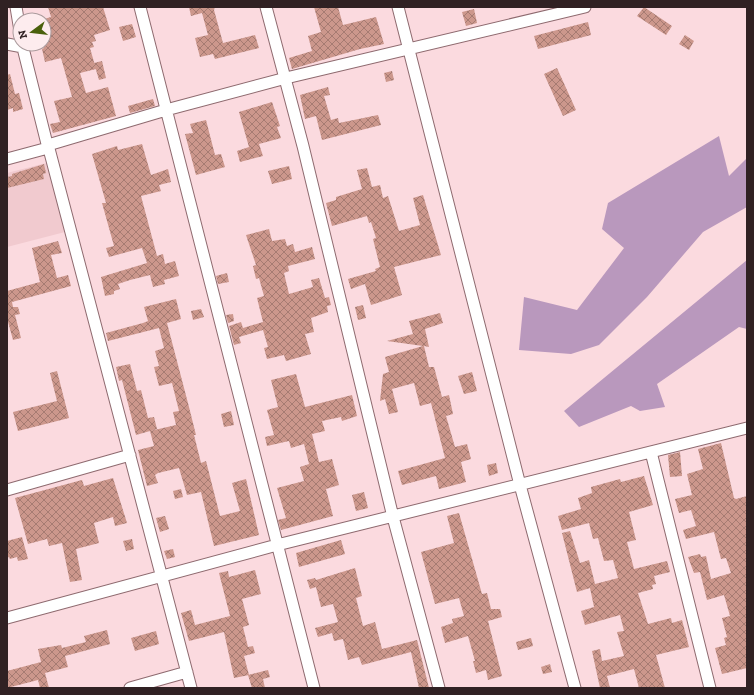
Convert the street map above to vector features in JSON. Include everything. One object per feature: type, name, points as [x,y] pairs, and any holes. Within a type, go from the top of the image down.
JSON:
[{"type":"street","points":[[140,7],[314,688]]},
{"type":"street","points":[[266,7],[286,78],[374,432],[393,517],[439,688]]},
{"type":"street","points":[[398,7],[520,485],[575,688]]},
{"type":"street","points":[[7,159],[166,110],[286,78],[410,50],[585,7]]},
{"type":"street","points":[[24,52],[48,147],[192,688]]},
{"type":"street","points":[[7,618],[161,575],[277,545],[747,428]]},
{"type":"street","points":[[651,452],[710,688]]},
{"type":"street","points":[[7,490],[130,455]]},
{"type":"street","points":[[130,688],[187,672]]},
{"type":"shaded area","points":[[719,136],[729,176],[747,158],[747,207],[703,232],[647,297],[599,345],[571,354],[519,350],[524,297],[577,310],[624,248],[602,229],[608,203]]},
{"type":"shaded area","points":[[54,161],[65,232],[7,247],[7,173]]},
{"type":"shaded area","points":[[747,260],[747,329],[739,327],[657,384],[665,407],[640,411],[631,406],[579,427],[564,411]]},
{"type":"building","points":[[48,7],[103,7],[110,30],[94,35],[96,41],[92,42],[94,47],[90,48],[96,69],[80,73],[86,93],[108,87],[116,116],[53,133],[50,124],[60,122],[54,101],[72,97],[61,58],[45,62],[43,52],[52,52],[52,12],[50,12]]},
{"type":"building","points":[[189,7],[215,7],[214,10],[223,43],[255,35],[259,48],[215,59],[213,54],[200,57],[195,38],[208,35],[202,13],[191,16]]},
{"type":"building","points":[[314,7],[338,7],[343,25],[376,17],[384,44],[360,49],[292,69],[289,58],[312,51],[308,36],[321,32]]},
{"type":"building","points":[[644,7],[672,26],[666,35],[637,16]]},
{"type":"building","points":[[474,9],[477,23],[466,26],[462,12]]},
{"type":"building","points":[[588,22],[591,35],[538,49],[534,36]]},
{"type":"building","points":[[132,24],[136,37],[123,41],[119,27]]},
{"type":"building","points":[[685,35],[694,41],[689,50],[679,44]]},
{"type":"building","points":[[102,61],[106,78],[99,80],[94,63]]},
{"type":"building","points":[[557,68],[576,110],[563,116],[544,74]]},
{"type":"building","points":[[392,71],[394,80],[386,82],[384,73]]},
{"type":"building","points":[[10,74],[15,94],[19,93],[23,109],[13,112],[13,108],[7,110],[7,75]]},
{"type":"building","points":[[328,87],[330,95],[324,96],[331,120],[338,118],[339,123],[378,115],[381,125],[322,140],[316,116],[305,119],[300,95]]},
{"type":"building","points":[[153,99],[155,106],[130,113],[128,106]]},
{"type":"building","points":[[272,102],[280,126],[277,127],[281,138],[259,144],[263,156],[240,162],[237,151],[249,147],[239,112]]},
{"type":"building","points":[[206,120],[215,155],[221,154],[225,167],[196,175],[185,134],[193,133],[190,124]]},
{"type":"building","points":[[142,144],[151,175],[168,169],[171,182],[159,185],[161,191],[141,196],[157,256],[163,254],[165,264],[175,261],[179,276],[164,280],[165,284],[153,287],[150,275],[130,280],[118,284],[120,289],[114,291],[114,294],[105,296],[101,277],[147,263],[142,248],[109,257],[106,248],[114,246],[102,203],[106,203],[92,154],[117,146],[118,150]]},
{"type":"building","points":[[44,164],[46,173],[43,174],[44,179],[7,188],[7,177]]},
{"type":"building","points":[[289,166],[292,179],[272,184],[268,171]]},
{"type":"building","points":[[367,168],[372,187],[380,185],[383,198],[388,196],[399,231],[420,225],[413,198],[423,195],[441,255],[394,267],[402,295],[371,305],[365,284],[351,289],[348,279],[376,271],[375,269],[380,267],[373,239],[376,238],[371,222],[369,223],[367,216],[332,226],[326,203],[336,200],[336,197],[362,189],[357,170]]},
{"type":"building","points":[[269,229],[272,241],[285,239],[287,246],[293,244],[295,252],[312,247],[315,259],[288,266],[289,271],[284,273],[289,294],[313,287],[311,280],[319,278],[325,298],[329,297],[331,305],[327,306],[328,312],[311,318],[314,332],[305,334],[311,354],[286,361],[284,355],[267,359],[264,348],[268,347],[263,330],[239,337],[241,343],[234,345],[229,326],[241,322],[243,328],[263,322],[257,298],[264,296],[259,278],[256,279],[253,266],[256,265],[246,235]]},
{"type":"building","points":[[58,241],[62,253],[51,255],[57,278],[68,275],[71,286],[12,302],[13,307],[18,307],[20,314],[15,315],[21,338],[13,340],[7,318],[7,291],[40,282],[32,248]]},
{"type":"building","points":[[227,273],[229,282],[218,284],[216,276]]},
{"type":"building","points":[[176,299],[181,319],[167,323],[196,435],[194,435],[201,463],[206,461],[220,516],[240,511],[232,483],[246,479],[259,535],[214,546],[201,492],[187,495],[179,468],[158,473],[155,475],[158,483],[147,486],[138,450],[154,446],[150,431],[176,425],[173,412],[179,411],[172,383],[159,386],[154,367],[159,366],[155,351],[164,348],[159,328],[108,341],[106,333],[148,321],[144,307]]},
{"type":"building","points":[[363,305],[366,318],[358,320],[355,307]]},
{"type":"building","points":[[201,309],[204,317],[193,320],[191,311]]},
{"type":"building","points":[[440,313],[443,323],[425,329],[429,347],[424,346],[429,367],[434,367],[442,397],[449,395],[453,414],[446,416],[455,447],[467,444],[471,459],[461,462],[466,482],[439,489],[436,476],[402,485],[398,471],[445,458],[431,403],[420,406],[414,383],[392,389],[398,412],[389,414],[385,399],[380,401],[383,374],[389,372],[385,357],[423,346],[387,341],[413,334],[409,321]]},
{"type":"building","points":[[233,314],[234,321],[228,323],[226,315]]},
{"type":"building","points":[[130,364],[137,391],[141,390],[148,418],[154,417],[157,429],[136,435],[122,380],[119,381],[116,367]]},
{"type":"building","points":[[57,371],[69,418],[18,431],[13,412],[57,401],[50,373]]},
{"type":"building","points":[[472,372],[477,391],[464,394],[458,376]]},
{"type":"building","points":[[296,374],[305,407],[352,395],[357,416],[342,421],[341,417],[322,421],[325,431],[312,434],[319,462],[332,459],[339,485],[326,489],[333,516],[281,530],[278,520],[286,518],[277,488],[304,481],[300,467],[309,464],[304,444],[291,448],[289,441],[267,446],[265,437],[274,435],[267,410],[278,407],[271,380]]},
{"type":"building","points":[[231,411],[234,425],[224,427],[221,414]]},
{"type":"building","points":[[721,443],[734,498],[736,499],[747,496],[747,668],[722,674],[715,648],[726,645],[724,638],[727,637],[722,618],[730,616],[724,595],[707,600],[700,572],[694,573],[688,557],[700,554],[701,557],[706,556],[711,579],[731,573],[726,558],[721,559],[714,532],[686,539],[683,530],[696,526],[691,510],[679,513],[675,499],[692,495],[687,474],[703,469],[698,449]]},
{"type":"building","points":[[680,452],[682,476],[670,477],[668,455]]},
{"type":"building","points":[[496,463],[498,473],[489,476],[487,465]]},
{"type":"building","points":[[644,476],[653,505],[629,512],[636,540],[627,542],[634,569],[667,561],[670,572],[654,576],[656,584],[652,585],[653,589],[638,593],[648,624],[671,618],[672,623],[682,620],[689,647],[656,655],[665,688],[639,688],[634,669],[607,676],[610,688],[600,688],[592,651],[600,649],[602,661],[624,656],[617,632],[624,631],[620,615],[585,625],[581,611],[594,607],[590,588],[577,592],[562,533],[570,531],[580,563],[589,560],[595,584],[618,578],[613,560],[604,561],[598,538],[593,539],[589,523],[562,530],[558,516],[581,509],[578,498],[592,493],[591,487],[620,479],[621,482]]},
{"type":"building","points":[[113,478],[127,523],[115,526],[113,517],[94,523],[99,543],[76,549],[82,580],[70,582],[62,543],[49,546],[47,539],[28,544],[15,498],[82,480],[84,486]]},
{"type":"building","points":[[181,489],[183,497],[175,499],[173,491]]},
{"type":"building","points":[[364,492],[368,508],[356,511],[352,495]]},
{"type":"building","points":[[459,513],[482,594],[487,593],[491,609],[500,609],[502,617],[488,621],[502,676],[488,680],[486,670],[476,673],[473,661],[475,661],[468,636],[445,643],[441,627],[453,623],[452,619],[464,616],[459,598],[435,604],[421,552],[454,543],[447,516]]},
{"type":"building","points":[[165,516],[169,529],[160,532],[156,518]]},
{"type":"building","points":[[22,537],[28,559],[18,561],[17,557],[10,559],[9,557],[7,558],[7,541]]},
{"type":"building","points":[[132,539],[134,549],[126,551],[123,541]]},
{"type":"building","points":[[341,540],[345,554],[299,567],[296,553]]},
{"type":"building","points":[[173,549],[175,557],[167,559],[164,551]]},
{"type":"building","points":[[355,568],[362,596],[356,598],[363,626],[375,622],[382,649],[417,640],[429,688],[419,688],[411,652],[362,665],[359,657],[348,660],[343,639],[334,641],[332,633],[318,637],[315,628],[338,622],[333,604],[321,607],[316,587],[310,589],[307,580],[315,578],[316,580]]},
{"type":"building","points":[[255,570],[261,594],[242,599],[249,625],[243,627],[248,647],[253,646],[255,653],[244,656],[249,675],[234,678],[224,632],[189,641],[181,613],[191,610],[195,625],[230,616],[219,573],[228,571],[229,577]]},
{"type":"building","points":[[107,630],[110,644],[65,656],[68,667],[45,673],[49,688],[40,688],[38,680],[7,688],[7,671],[41,662],[38,649],[61,645],[62,648],[86,642],[84,636]]},
{"type":"building","points":[[156,631],[159,644],[135,651],[131,638]]},
{"type":"building","points":[[531,638],[533,646],[518,650],[516,642]]},
{"type":"building","points":[[550,664],[552,672],[543,674],[541,667]]},
{"type":"building","points":[[268,670],[270,677],[263,679],[265,688],[252,688],[248,675]]}]
